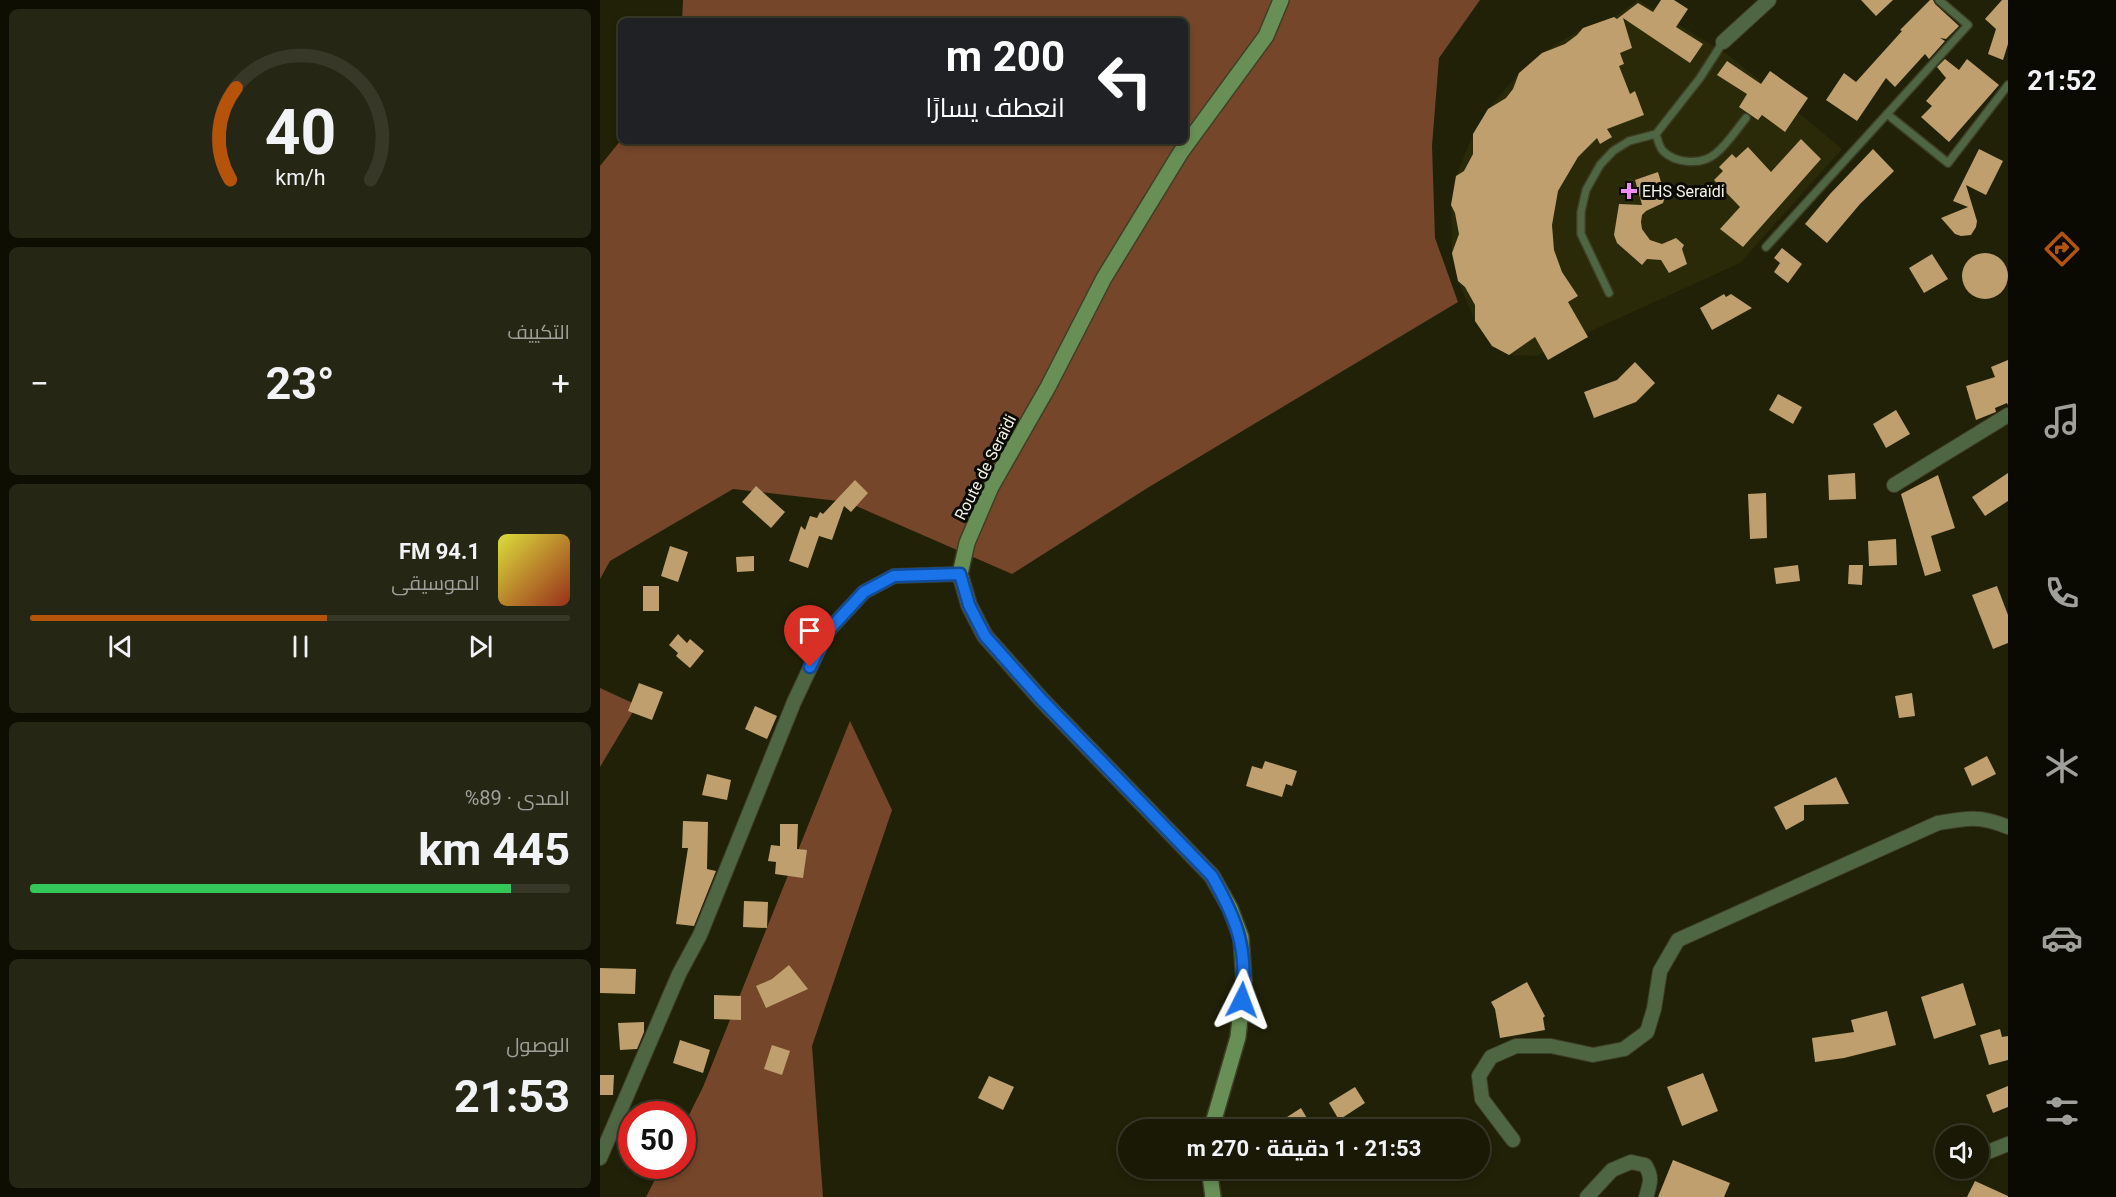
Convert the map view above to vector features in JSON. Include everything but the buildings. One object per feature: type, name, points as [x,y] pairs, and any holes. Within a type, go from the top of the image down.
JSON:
[{"type":"main road","name":"Route de Seraïdi","points":[[1188,142],[1266,36],[1281,0]]},
{"type":"main road","name":"Route de Seraïdi","points":[[1187,144],[1104,278],[1048,387],[991,487],[967,543],[960,574],[969,605],[985,636],[1041,699],[1212,876],[1230,908],[1241,937],[1244,981],[1238,1038],[1214,1119]]},
{"type":"main road","points":[[1211,1179],[1213,1197]]},
{"type":"street","points":[[1723,42],[1769,0]]},
{"type":"street","points":[[1894,485],[2008,415]]},
{"type":"street","points":[[600,1158],[679,974],[700,935],[794,702],[827,632],[864,592],[894,576],[960,574]]},
{"type":"street","points":[[1513,1140],[1482,1099],[1479,1076],[1491,1058],[1516,1046],[1551,1046],[1593,1055],[1624,1049],[1647,1032],[1654,1009],[1660,971],[1678,940],[1938,823],[1972,817],[2008,827]]},
{"type":"street","points":[[1989,1152],[2008,1144]]},
{"type":"street","points":[[1587,1197],[1612,1170],[1631,1162],[1645,1166],[1651,1174],[1646,1197]]},
{"type":"lane","points":[[1766,247],[1968,25],[1939,0]]},
{"type":"lane","points":[[1609,293],[1581,234],[1581,212],[1586,190],[1600,165],[1613,151],[1629,141],[1656,134],[1700,78],[1723,42]]},
{"type":"lane","points":[[1887,114],[1948,163],[2008,84]]},
{"type":"lane","points":[[1656,134],[1664,152],[1675,159],[1688,162],[1703,160],[1714,155],[1746,118]]},
{"type":"shaded area","points":[[683,0],[1480,0],[1439,58],[1432,146],[1435,238],[1458,302],[1149,487],[1012,574],[847,502],[733,489],[610,561],[600,579],[600,166],[618,144],[1188,144],[1188,18],[682,18]]},
{"type":"shaded area","name":"EHS Seraïdi","points":[[1638,0],[1730,56],[1842,149],[1740,263],[1536,356],[1509,355],[1492,346],[1475,321],[1458,281],[1452,253],[1451,205],[1456,176],[1473,134],[1488,109],[1519,73],[1542,53],[1583,28],[1614,17]]},
{"type":"shaded area","points":[[600,688],[637,705],[600,767]]},
{"type":"shaded area","points":[[850,721],[892,810],[812,1046],[823,1197],[646,1197],[655,1179],[696,1179],[696,1101]]},
{"type":"place","name":"EHS Seraïdi","points":[[1629,191]]},
{"type":"route","points":[[810,667],[827,632],[864,592],[894,576],[960,574],[969,605],[985,636],[1041,699],[1212,876],[1230,908],[1241,937],[1244,981],[1242,1000]]}]
